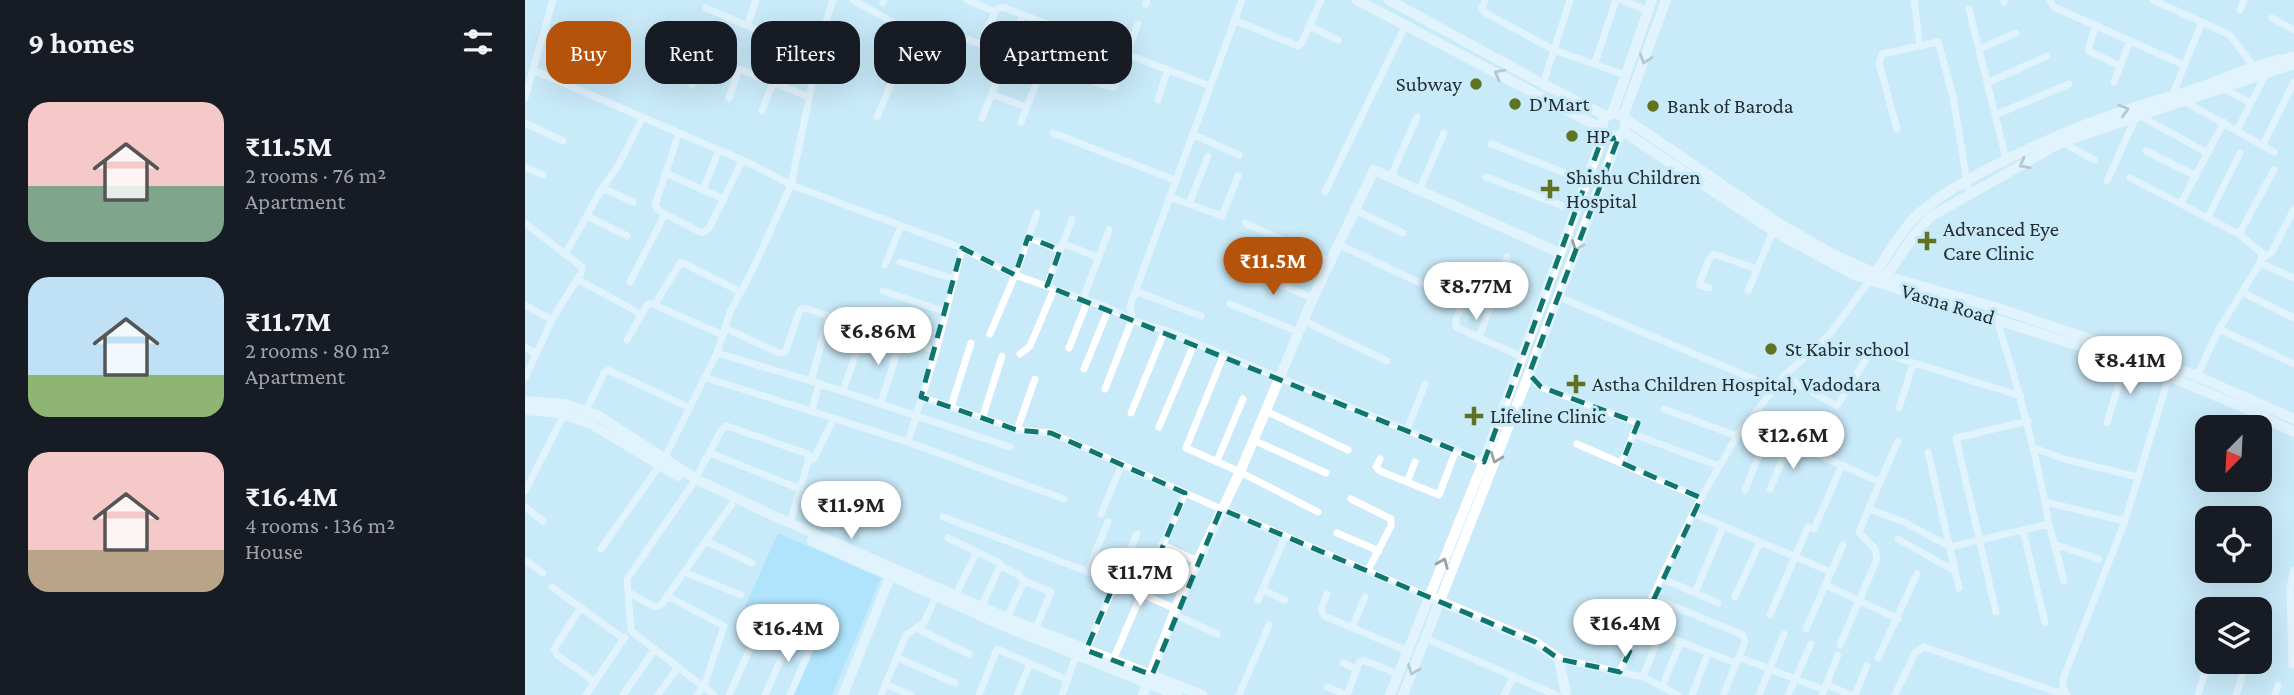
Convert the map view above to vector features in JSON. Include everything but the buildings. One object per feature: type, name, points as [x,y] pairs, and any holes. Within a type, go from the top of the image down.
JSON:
[{"type":"street","points":[[525,98],[553,0]]},
{"type":"street","points":[[747,26],[756,0]]},
{"type":"street","points":[[827,21],[833,0]]},
{"type":"street","points":[[853,0],[890,21]]},
{"type":"street","points":[[967,0],[995,12]]},
{"type":"street","points":[[1105,389],[1132,320],[1130,306],[1135,291],[1242,0]]},
{"type":"street","points":[[1234,20],[1298,46],[1321,0]]},
{"type":"street","points":[[1357,0],[1406,24],[1611,137],[1618,122],[1625,75],[1650,5],[1622,0]]},
{"type":"street","name":"Vasna Road","points":[[1389,0],[1618,122],[1715,187],[1773,231],[1823,260],[1875,280],[2169,376],[2195,381],[2294,432]]},
{"type":"street","points":[[1485,0],[1482,8],[1484,12],[1554,50],[1625,75]]},
{"type":"street","points":[[1543,84],[1570,0]]},
{"type":"street","points":[[1595,63],[1616,0]]},
{"type":"street","points":[[1390,695],[1408,651],[1435,599],[1529,374],[1559,297],[1618,122],[1666,0]]},
{"type":"street","points":[[1914,0],[1920,46]]},
{"type":"street","points":[[2050,0],[2055,7],[2184,65]]},
{"type":"street","points":[[2153,0],[2230,35],[2255,67]]},
{"type":"street","points":[[2239,10],[2244,0]]},
{"type":"street","points":[[966,39],[980,44],[1000,6],[1039,21]]},
{"type":"street","points":[[706,8],[751,28]]},
{"type":"street","points":[[1969,9],[2006,159]]},
{"type":"street","points":[[982,118],[1023,15]]},
{"type":"street","points":[[2272,18],[2294,30]]},
{"type":"street","points":[[2178,98],[2184,65],[2202,22]]},
{"type":"street","points":[[1132,39],[1138,24]]},
{"type":"street","points":[[1325,192],[1406,24]]},
{"type":"street","points":[[1309,26],[1338,40]]},
{"type":"street","points":[[2096,26],[2089,51],[2120,66]]},
{"type":"street","points":[[1979,49],[2016,33]]},
{"type":"street","points":[[2114,82],[2130,41]]},
{"type":"street","points":[[1897,129],[1879,60],[1882,54],[1938,42],[1953,96],[1969,194]]},
{"type":"street","points":[[1132,56],[1210,86]]},
{"type":"street","points":[[1987,83],[2047,56]]},
{"type":"street","points":[[1620,672],[1661,578],[1701,498],[1737,436],[1784,376],[1829,335],[1921,225],[1937,212],[2062,142],[2138,117],[2255,67],[2294,57]]},
{"type":"street","points":[[1875,280],[1912,220],[1925,208],[1966,181],[2006,159],[2100,117],[2222,88],[2294,64]]},
{"type":"street","points":[[729,98],[739,69],[751,74]]},
{"type":"street","points":[[1158,100],[1168,69]]},
{"type":"street","points":[[533,70],[742,160],[791,185],[962,248],[1015,275],[1165,330],[1483,461]]},
{"type":"street","points":[[2237,130],[2267,72]]},
{"type":"street","points":[[2263,145],[2294,82]]},
{"type":"street","points":[[762,111],[773,84]]},
{"type":"street","points":[[776,84],[809,97]]},
{"type":"street","points":[[601,549],[662,462],[717,353],[730,312],[791,185],[812,84]]},
{"type":"street","points":[[877,117],[891,84]]},
{"type":"street","points":[[1021,122],[1036,84]]},
{"type":"street","points":[[1995,115],[2069,84]]},
{"type":"street","points":[[2222,88],[2251,103]]},
{"type":"street","points":[[991,94],[1027,107]]},
{"type":"street","points":[[2178,98],[2274,152]]},
{"type":"street","points":[[566,253],[601,190],[618,166],[643,117]]},
{"type":"street","points":[[1391,176],[1417,117]]},
{"type":"street","points":[[2138,117],[2208,153]]},
{"type":"street","points":[[2106,181],[2138,117]]},
{"type":"street","points":[[1403,695],[1425,638],[1435,599],[1483,461],[1587,182],[1603,131],[1602,122],[1618,122]]},
{"type":"street","points":[[2181,203],[2224,122]]},
{"type":"street","points":[[525,123],[563,141]]},
{"type":"street","points":[[679,133],[655,205],[665,214],[705,233],[742,160]]},
{"type":"street","points":[[1053,133],[1175,180]]},
{"type":"street","points":[[1419,191],[1444,133]]},
{"type":"street","points":[[1192,134],[1239,155]]},
{"type":"street","points":[[2062,142],[2094,160]]},
{"type":"street","points":[[1491,144],[1587,182]]},
{"type":"street","points":[[703,190],[719,150]]},
{"type":"street","points":[[2146,151],[2196,176]]},
{"type":"street","points":[[2208,217],[2240,153]]},
{"type":"street","points":[[1189,205],[1208,156]]},
{"type":"street","points":[[525,167],[543,175]]},
{"type":"street","points":[[1147,685],[1197,561],[1240,472],[1313,299],[1374,170],[1559,253]]},
{"type":"street","points":[[2239,234],[2274,170]]},
{"type":"street","points":[[665,173],[724,199]]},
{"type":"street","points":[[1169,197],[1222,216],[1238,176]]},
{"type":"street","points":[[1486,177],[1576,211]]},
{"type":"street","points":[[2130,178],[2239,234],[2259,248],[2262,253],[2261,261]]},
{"type":"street","name":"Vasna Road","points":[[1715,187],[1875,280],[1998,308],[2294,419]]},
{"type":"street","points":[[601,190],[607,190],[633,202]]},
{"type":"street","points":[[2195,381],[2219,329],[2261,261],[2271,252],[2294,209]]},
{"type":"street","points":[[1356,210],[1403,233]]},
{"type":"street","points":[[990,334],[1037,213]]},
{"type":"street","points":[[630,282],[665,214]]},
{"type":"street","points":[[587,216],[627,236]]},
{"type":"street","points":[[1020,354],[1030,346],[1072,219]]},
{"type":"street","points":[[525,223],[582,267],[552,320],[525,378]]},
{"type":"street","points":[[1245,223],[1331,262]]},
{"type":"street","points":[[885,265],[901,226]]},
{"type":"street","points":[[1069,348],[1109,230]]},
{"type":"street","points":[[1748,291],[1773,231]]},
{"type":"street","points":[[1028,237],[1099,258]]},
{"type":"street","points":[[1340,245],[1420,283]]},
{"type":"street","points":[[908,442],[936,351],[962,248]]},
{"type":"street","points":[[1709,288],[1699,285],[1709,259],[1714,254],[1757,269]]},
{"type":"street","points":[[1479,338],[1507,257]]},
{"type":"street","points":[[2261,261],[2294,278]]},
{"type":"street","points":[[655,304],[681,262],[741,292]]},
{"type":"street","points":[[900,262],[954,279]]},
{"type":"street","points":[[1477,268],[1455,323],[1459,329],[1522,357]]},
{"type":"street","points":[[1243,269],[1313,299]]},
{"type":"street","points":[[577,279],[641,314]]},
{"type":"street","points":[[883,290],[946,312]]},
{"type":"street","points":[[1135,291],[1201,316]]},
{"type":"street","points":[[2242,292],[2294,318]]},
{"type":"street","points":[[1559,297],[1775,388]]},
{"type":"street","points":[[627,340],[648,303],[782,353],[786,351],[800,310],[805,308],[828,318],[865,327],[936,351]]},
{"type":"street","points":[[1230,304],[1301,327],[1387,361]]},
{"type":"street","points":[[525,305],[552,320]]},
{"type":"street","points":[[1084,369],[1109,308]]},
{"type":"street","points":[[812,411],[828,318]]},
{"type":"street","points":[[1997,319],[2028,421],[2049,524],[2064,581]]},
{"type":"street","points":[[843,391],[865,327]]},
{"type":"street","points":[[2219,329],[2294,364]]},
{"type":"street","points":[[1131,413],[1165,330]]},
{"type":"street","points":[[881,403],[901,340]]},
{"type":"street","points":[[1159,426],[1195,342]]},
{"type":"street","points":[[951,407],[971,343]]},
{"type":"street","points":[[525,347],[536,354]]},
{"type":"street","points":[[1784,376],[1837,406],[1872,350],[2021,396]]},
{"type":"street","points":[[717,353],[881,403],[1010,447]]},
{"type":"street","points":[[1224,354],[1185,449],[1217,461],[1318,512]]},
{"type":"street","points":[[982,419],[1002,356]]},
{"type":"street","points":[[2107,423],[2126,360]]},
{"type":"street","points":[[1899,408],[1913,363]]},
{"type":"street","points":[[586,411],[604,373],[608,370],[688,407]]},
{"type":"street","points":[[1529,374],[1541,387],[1638,424],[1622,463]]},
{"type":"street","points":[[2067,695],[2063,688],[2063,679],[2125,521],[2169,376]]},
{"type":"street","points":[[703,377],[908,442],[1064,499]]},
{"type":"street","points":[[1017,430],[1035,379]]},
{"type":"street","points":[[1406,430],[1425,384]]},
{"type":"street","points":[[921,397],[1017,430],[1051,433],[1285,537],[1535,642],[1559,659],[1643,677],[1673,694]]},
{"type":"street","points":[[1217,461],[1243,399]]},
{"type":"street","points":[[525,401],[567,410],[732,503],[890,576],[1080,651],[1113,660],[1147,685],[1202,695]]},
{"type":"street","points":[[1664,409],[1737,436]]},
{"type":"street","points":[[525,410],[586,411],[599,416],[662,462]]},
{"type":"street","points":[[525,491],[567,410]]},
{"type":"street","points":[[1265,411],[1348,450]]},
{"type":"street","points":[[813,460],[834,418]]},
{"type":"street","points":[[1996,611],[1956,438],[2028,421]]},
{"type":"street","points":[[1748,424],[1880,482]]},
{"type":"street","points":[[715,695],[631,631],[627,579],[694,482],[722,429],[727,426],[806,453],[809,459],[790,523]]},
{"type":"street","points":[[1745,490],[1768,433]]},
{"type":"street","points":[[1633,434],[1720,466]]},
{"type":"street","points":[[1253,440],[1326,473]]},
{"type":"street","points":[[1840,645],[1877,559],[1875,549],[1859,532],[1898,441]]},
{"type":"street","points":[[1770,489],[1790,442]]},
{"type":"street","points":[[1577,444],[1701,498]]},
{"type":"street","points":[[2034,448],[2068,460],[2138,477]]},
{"type":"street","points":[[1380,459],[1376,467],[1380,471],[1439,495],[1456,450]]},
{"type":"street","points":[[1927,452],[1959,588]]},
{"type":"street","points":[[709,453],[800,489]]},
{"type":"street","points":[[1407,482],[1415,462]]},
{"type":"street","points":[[1101,514],[1122,464]]},
{"type":"street","points":[[1770,615],[1842,466]]},
{"type":"street","points":[[694,482],[790,523],[938,593],[955,596],[1007,618],[1147,685],[1177,695]]},
{"type":"street","points":[[1113,660],[1185,493]]},
{"type":"street","points":[[1351,499],[1391,519],[1391,526],[1368,570]]},
{"type":"street","points":[[2045,502],[2125,521]]},
{"type":"street","points":[[628,592],[655,607],[661,605],[732,503]]},
{"type":"street","points":[[525,507],[544,521]]},
{"type":"street","points":[[1869,509],[1904,522],[1949,547],[2049,524]]},
{"type":"street","points":[[1695,514],[1831,572]]},
{"type":"street","points":[[943,517],[1115,582],[1217,634]]},
{"type":"street","points":[[1087,572],[1108,522]]},
{"type":"street","points":[[1695,593],[1723,527]]},
{"type":"street","points":[[2024,530],[2045,623]]},
{"type":"street","points":[[1337,533],[1379,551]]},
{"type":"street","points":[[1062,695],[1080,651],[1137,534]]},
{"type":"street","points":[[1258,600],[1285,537]]},
{"type":"street","points":[[948,538],[1000,564],[1024,581],[1051,592],[1035,630]]},
{"type":"street","points":[[1898,539],[1955,571]]},
{"type":"street","points":[[706,541],[752,563]]},
{"type":"street","points":[[1735,597],[1761,542]]},
{"type":"street","points":[[1161,544],[1197,561]]},
{"type":"street","points":[[2054,544],[2099,559]]},
{"type":"street","points":[[1807,629],[1843,545]]},
{"type":"street","points":[[955,596],[977,552]]},
{"type":"street","points":[[525,560],[543,573]]},
{"type":"street","points":[[981,607],[1000,566]]},
{"type":"street","points":[[2292,665],[2290,587],[2294,570]]},
{"type":"street","points":[[684,572],[741,595]]},
{"type":"street","points":[[1878,658],[1917,574]]},
{"type":"street","points":[[843,695],[890,576]]},
{"type":"street","points":[[1661,578],[1718,603]]},
{"type":"street","points":[[1007,618],[1024,581]]},
{"type":"street","points":[[1826,585],[1898,619]]},
{"type":"street","points":[[552,587],[624,639]]},
{"type":"street","points":[[1262,590],[1286,600]]},
{"type":"street","points":[[881,695],[906,635],[925,623],[938,593]]},
{"type":"street","points":[[1327,594],[1321,610],[1324,617],[1408,651]]},
{"type":"street","points":[[667,596],[724,626],[704,686],[697,695]]},
{"type":"street","points":[[1352,628],[1364,597]]},
{"type":"street","points":[[1652,597],[1743,635],[1745,642],[1724,693]]},
{"type":"street","points":[[581,607],[555,646],[555,652],[595,682]]},
{"type":"street","points":[[1595,612],[1708,653],[1769,668],[1824,690],[1852,695],[1867,666]]},
{"type":"street","points":[[1239,695],[1269,625]]},
{"type":"street","points":[[586,695],[631,628]]},
{"type":"street","points":[[916,628],[969,654]]},
{"type":"street","points":[[729,695],[757,634]]},
{"type":"street","points":[[1643,677],[1660,634]]},
{"type":"street","points":[[1759,695],[1784,634]]},
{"type":"street","points":[[765,695],[791,637]]},
{"type":"street","points":[[1425,638],[1556,695]]},
{"type":"street","points":[[1663,687],[1680,643]]},
{"type":"street","points":[[1788,695],[1811,644]]},
{"type":"street","points":[[790,695],[812,645]]},
{"type":"street","points":[[1895,695],[1915,653],[1924,647],[2067,695]]},
{"type":"street","points":[[623,695],[655,649]]},
{"type":"street","points":[[979,695],[997,649],[1067,680]]},
{"type":"street","points":[[1692,695],[1708,653]]},
{"type":"street","points":[[1824,690],[1838,655]]},
{"type":"street","points":[[898,658],[955,683]]},
{"type":"street","points":[[1559,659],[1566,695]]},
{"type":"street","points":[[1327,687],[1347,695],[1357,668],[1363,660],[1398,674]]},
{"type":"street","points":[[1343,663],[1357,668]]},
{"type":"street","points":[[1017,695],[1030,664]]},
{"type":"street","points":[[658,695],[678,667]]},
{"type":"street","points":[[2198,695],[2204,674]]},
{"type":"street","points":[[2235,695],[2243,674]]},
{"type":"street","points":[[1504,695],[1514,676]]},
{"type":"street","points":[[885,684],[911,695]]},
{"type":"street","points":[[2275,695],[2278,685]]},
{"type":"highlighted area","points":[[1604,133],[1612,139],[1619,136],[1529,374],[1541,387],[1638,423],[1622,463],[1701,498],[1620,672],[1559,659],[1535,642],[1221,509],[1152,675],[1086,650],[1115,582],[1143,594],[1185,493],[1051,433],[1017,430],[921,397],[962,248],[1015,275],[1028,237],[1060,250],[1047,286],[1484,462]]},
{"type":"shaded area","points":[[778,533],[881,578],[832,695],[788,695],[812,638],[744,609]]},
{"type":"place","name":"Subway","points":[[1476,84]]},
{"type":"place","name":"D'Mart","points":[[1515,104]]},
{"type":"place","name":"Bank of Baroda","points":[[1653,106]]},
{"type":"place","name":"HP","points":[[1572,136]]},
{"type":"place","name":"Shishu Children Hospital","points":[[1550,189]]},
{"type":"place","name":"Advanced Eye Care Clinic","points":[[1927,241]]},
{"type":"place","name":"St Kabir school","points":[[1771,349]]},
{"type":"place","name":"Astha Children Hospital, Vadodara","points":[[1576,384]]},
{"type":"place","name":"Lifeline Clinic","points":[[1474,416]]}]
